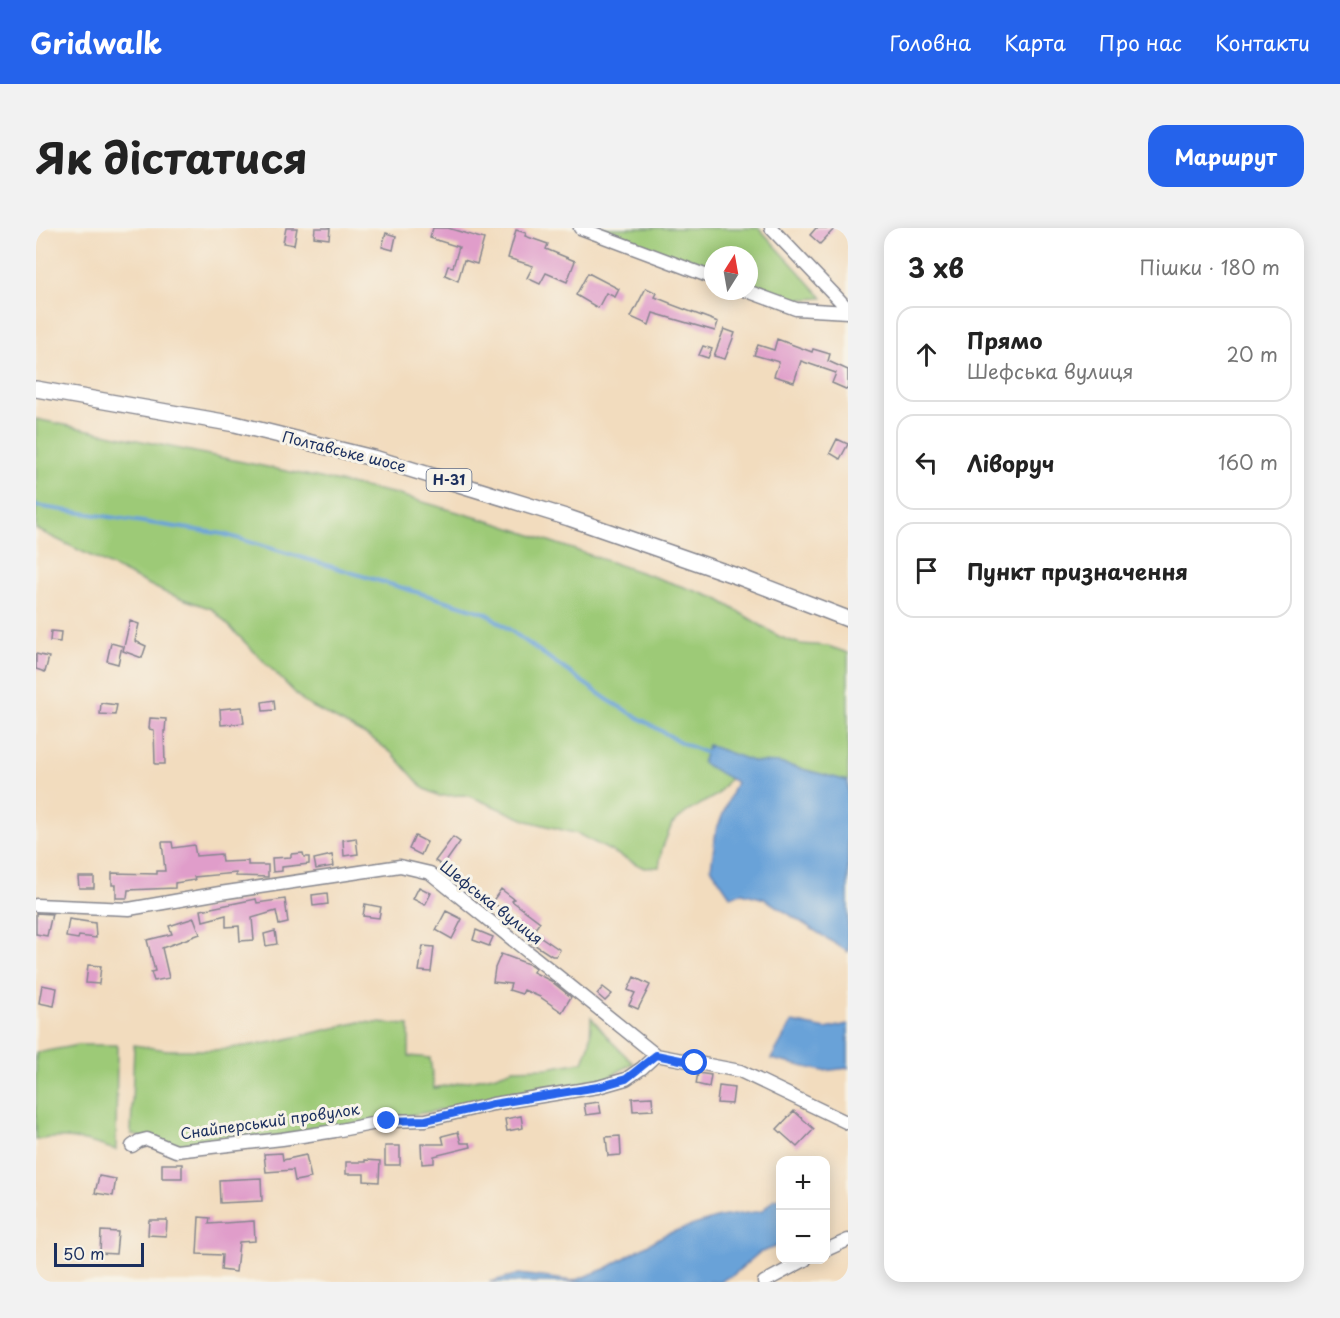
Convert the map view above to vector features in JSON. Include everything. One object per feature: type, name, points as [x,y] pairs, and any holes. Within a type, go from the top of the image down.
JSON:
[{"type":"main road","name":"Полтавське шосе","points":[[36,388],[235,424],[377,459],[569,518],[741,578],[848,619]]},
{"type":"street","points":[[580,228],[704,275]]},
{"type":"street","points":[[771,228],[848,310]]},
{"type":"street","points":[[758,295],[796,309],[848,310]]},
{"type":"street","name":"Шефська вулиця","points":[[36,904],[129,909],[400,866],[415,868],[430,873],[656,1055],[740,1071],[848,1123]]},
{"type":"street","name":"Снайперський провулок","points":[[132,1146],[147,1139],[176,1151],[335,1131],[387,1121],[426,1120],[493,1104],[598,1087],[626,1079],[656,1055]]},
{"type":"street","points":[[830,1248],[848,1240]]},
{"type":"street","points":[[764,1282],[797,1264]]},
{"type":"green space","points":[[595,228],[759,228],[823,298],[785,300],[758,290],[758,246],[704,246],[704,270]]},
{"type":"green space","points":[[36,419],[392,493],[499,524],[716,598],[780,637],[800,644],[828,646],[848,653],[848,781],[791,766],[750,762],[735,772],[717,795],[687,812],[672,824],[662,849],[659,867],[644,868],[578,834],[528,821],[472,797],[439,796],[423,788],[394,755],[373,739],[305,703],[212,609],[166,593],[36,529]]},
{"type":"green space","points":[[591,1017],[633,1063],[606,1079],[546,1093],[282,1136],[173,1149],[131,1134],[134,1045],[167,1050],[216,1050],[274,1042],[360,1022],[409,1025],[409,1056],[430,1058],[434,1088],[493,1076],[513,1069],[547,1068],[583,1062],[590,1043]]},
{"type":"green space","points":[[78,1045],[117,1045],[116,1150],[67,1138],[36,1140],[36,1053]]},
{"type":"water","points":[[708,745],[755,762],[779,763],[848,781],[848,952],[765,899],[742,893],[730,896],[711,868],[716,831],[736,782],[702,763]]},
{"type":"water","points":[[792,1022],[826,1029],[848,1024],[848,1068],[823,1071],[771,1059]]},
{"type":"water","points":[[776,1199],[776,1247],[759,1253],[733,1275],[718,1282],[489,1282],[519,1274],[573,1281],[607,1268],[666,1234],[719,1217],[762,1211]]},
{"type":"building","points":[[286,228],[297,228],[294,245],[283,243]]},
{"type":"building","points":[[315,228],[330,228],[329,239],[314,237]]},
{"type":"building","points":[[433,228],[448,228],[484,239],[477,264],[464,260],[458,281],[445,275],[448,266],[453,267],[459,247],[430,238]]},
{"type":"building","points":[[816,228],[835,228],[820,244],[810,235]]},
{"type":"building","points":[[516,230],[526,233],[525,236],[548,244],[546,249],[575,261],[567,282],[546,273],[540,284],[527,278],[533,266],[508,258]]},
{"type":"building","points":[[386,233],[396,236],[393,250],[382,247]]},
{"type":"building","points":[[588,273],[619,289],[615,297],[606,293],[598,308],[576,295]]},
{"type":"building","points":[[646,288],[657,293],[655,297],[718,322],[715,331],[653,313],[649,325],[631,317]]},
{"type":"building","points":[[724,329],[735,333],[725,359],[714,356]]},
{"type":"building","points":[[777,339],[812,352],[813,349],[830,354],[828,361],[848,370],[848,390],[832,383],[836,373],[801,361],[794,382],[774,376],[779,362],[754,355],[758,345],[774,350]]},
{"type":"building","points":[[703,346],[712,349],[708,358],[699,355]]},
{"type":"building","points":[[837,439],[848,444],[840,459],[830,453]]},
{"type":"building","points":[[130,621],[139,624],[135,641],[146,646],[142,658],[123,651]]},
{"type":"building","points":[[51,631],[61,632],[60,642],[50,641]]},
{"type":"building","points":[[111,643],[122,646],[118,664],[107,661]]},
{"type":"building","points":[[36,654],[49,657],[45,672],[36,669]]},
{"type":"building","points":[[274,700],[275,710],[263,711],[262,702]]},
{"type":"building","points":[[101,703],[117,705],[115,715],[100,714]]},
{"type":"building","points":[[242,707],[244,723],[221,725],[220,709]]},
{"type":"building","points":[[150,718],[166,719],[165,764],[155,764],[154,730],[149,729]]},
{"type":"building","points":[[415,836],[427,842],[421,855],[409,849]]},
{"type":"building","points":[[453,837],[460,842],[443,866],[435,861]]},
{"type":"building","points":[[356,838],[358,854],[344,856],[343,840]]},
{"type":"building","points":[[162,842],[172,842],[173,848],[194,845],[196,856],[221,854],[222,862],[248,861],[248,865],[268,865],[268,877],[236,876],[236,873],[194,877],[195,880],[175,883],[175,888],[128,890],[127,898],[116,898],[116,885],[112,885],[112,873],[157,874],[157,871],[165,871]]},
{"type":"building","points":[[303,853],[304,857],[309,857],[309,864],[282,867],[282,871],[273,872],[272,858],[291,857],[291,854]]},
{"type":"building","points":[[332,855],[334,866],[316,869],[314,859]]},
{"type":"building","points":[[78,877],[94,877],[94,888],[79,888]]},
{"type":"building","points":[[419,887],[431,893],[425,905],[413,899]]},
{"type":"building","points":[[501,889],[514,899],[512,901],[540,922],[530,936],[515,925],[518,921],[492,902]]},
{"type":"building","points":[[327,893],[328,904],[313,906],[312,895]]},
{"type":"building","points":[[256,899],[257,903],[285,899],[288,923],[279,925],[276,911],[252,918],[254,940],[240,941],[239,926],[226,927],[226,915],[203,921],[201,910]]},
{"type":"building","points":[[365,904],[381,907],[379,918],[363,916]]},
{"type":"building","points":[[446,911],[462,919],[452,939],[436,930]]},
{"type":"building","points":[[36,913],[52,914],[47,936],[36,934]]},
{"type":"building","points":[[194,918],[200,934],[162,948],[169,978],[154,981],[151,972],[155,971],[147,940],[172,934],[169,926]]},
{"type":"building","points":[[69,919],[95,923],[96,938],[66,937]]},
{"type":"building","points":[[476,930],[493,937],[489,946],[473,940]]},
{"type":"building","points":[[275,931],[277,944],[266,946],[264,934]]},
{"type":"building","points":[[538,935],[560,950],[556,956],[552,956],[532,943]]},
{"type":"building","points":[[423,946],[434,947],[431,972],[419,971]]},
{"type":"building","points":[[501,954],[531,965],[535,968],[533,972],[551,981],[571,997],[562,1012],[540,997],[524,990],[522,994],[509,990],[511,984],[493,982],[495,968]]},
{"type":"building","points":[[88,965],[101,966],[99,984],[86,983]]},
{"type":"building","points":[[634,977],[650,985],[638,1009],[629,1005],[635,993],[628,990]]},
{"type":"building","points":[[42,985],[57,988],[54,1006],[39,1003]]},
{"type":"building","points":[[603,987],[612,994],[605,1001],[597,994]]},
{"type":"building","points":[[698,1073],[711,1075],[709,1087],[696,1084]]},
{"type":"building","points":[[719,1086],[734,1088],[732,1104],[717,1103]]},
{"type":"building","points":[[652,1097],[653,1110],[633,1111],[632,1098]]},
{"type":"building","points":[[599,1102],[601,1113],[586,1115],[584,1104]]},
{"type":"building","points":[[794,1111],[814,1129],[797,1147],[777,1129]]},
{"type":"building","points":[[521,1116],[523,1128],[507,1131],[505,1119]]},
{"type":"building","points":[[458,1132],[461,1143],[470,1143],[471,1147],[434,1156],[434,1163],[422,1164],[421,1144],[444,1144],[442,1136]]},
{"type":"building","points":[[620,1136],[621,1155],[608,1156],[606,1137]]},
{"type":"building","points":[[385,1146],[400,1146],[400,1165],[385,1165]]},
{"type":"building","points":[[282,1153],[283,1160],[306,1155],[311,1178],[295,1181],[293,1170],[266,1172],[264,1154]]},
{"type":"building","points":[[365,1160],[380,1161],[379,1182],[364,1181],[364,1174],[346,1174],[346,1162],[365,1162]]},
{"type":"building","points":[[162,1164],[182,1164],[182,1178],[162,1178]]},
{"type":"building","points":[[99,1176],[116,1179],[113,1196],[95,1193]]},
{"type":"building","points":[[261,1178],[262,1201],[220,1203],[219,1180]]},
{"type":"building","points":[[199,1217],[210,1218],[209,1224],[254,1221],[255,1241],[239,1242],[236,1272],[221,1270],[222,1255],[197,1254]]},
{"type":"building","points":[[149,1220],[167,1220],[166,1236],[148,1235]]},
{"type":"building","points":[[101,1231],[118,1232],[116,1254],[100,1253]]},
{"type":"waterway","points":[[36,506],[223,534],[486,613],[608,700],[682,743],[709,754]]},
{"type":"route","points":[[387,1121],[426,1120],[493,1104],[598,1087],[626,1079],[656,1055],[695,1063]]}]
